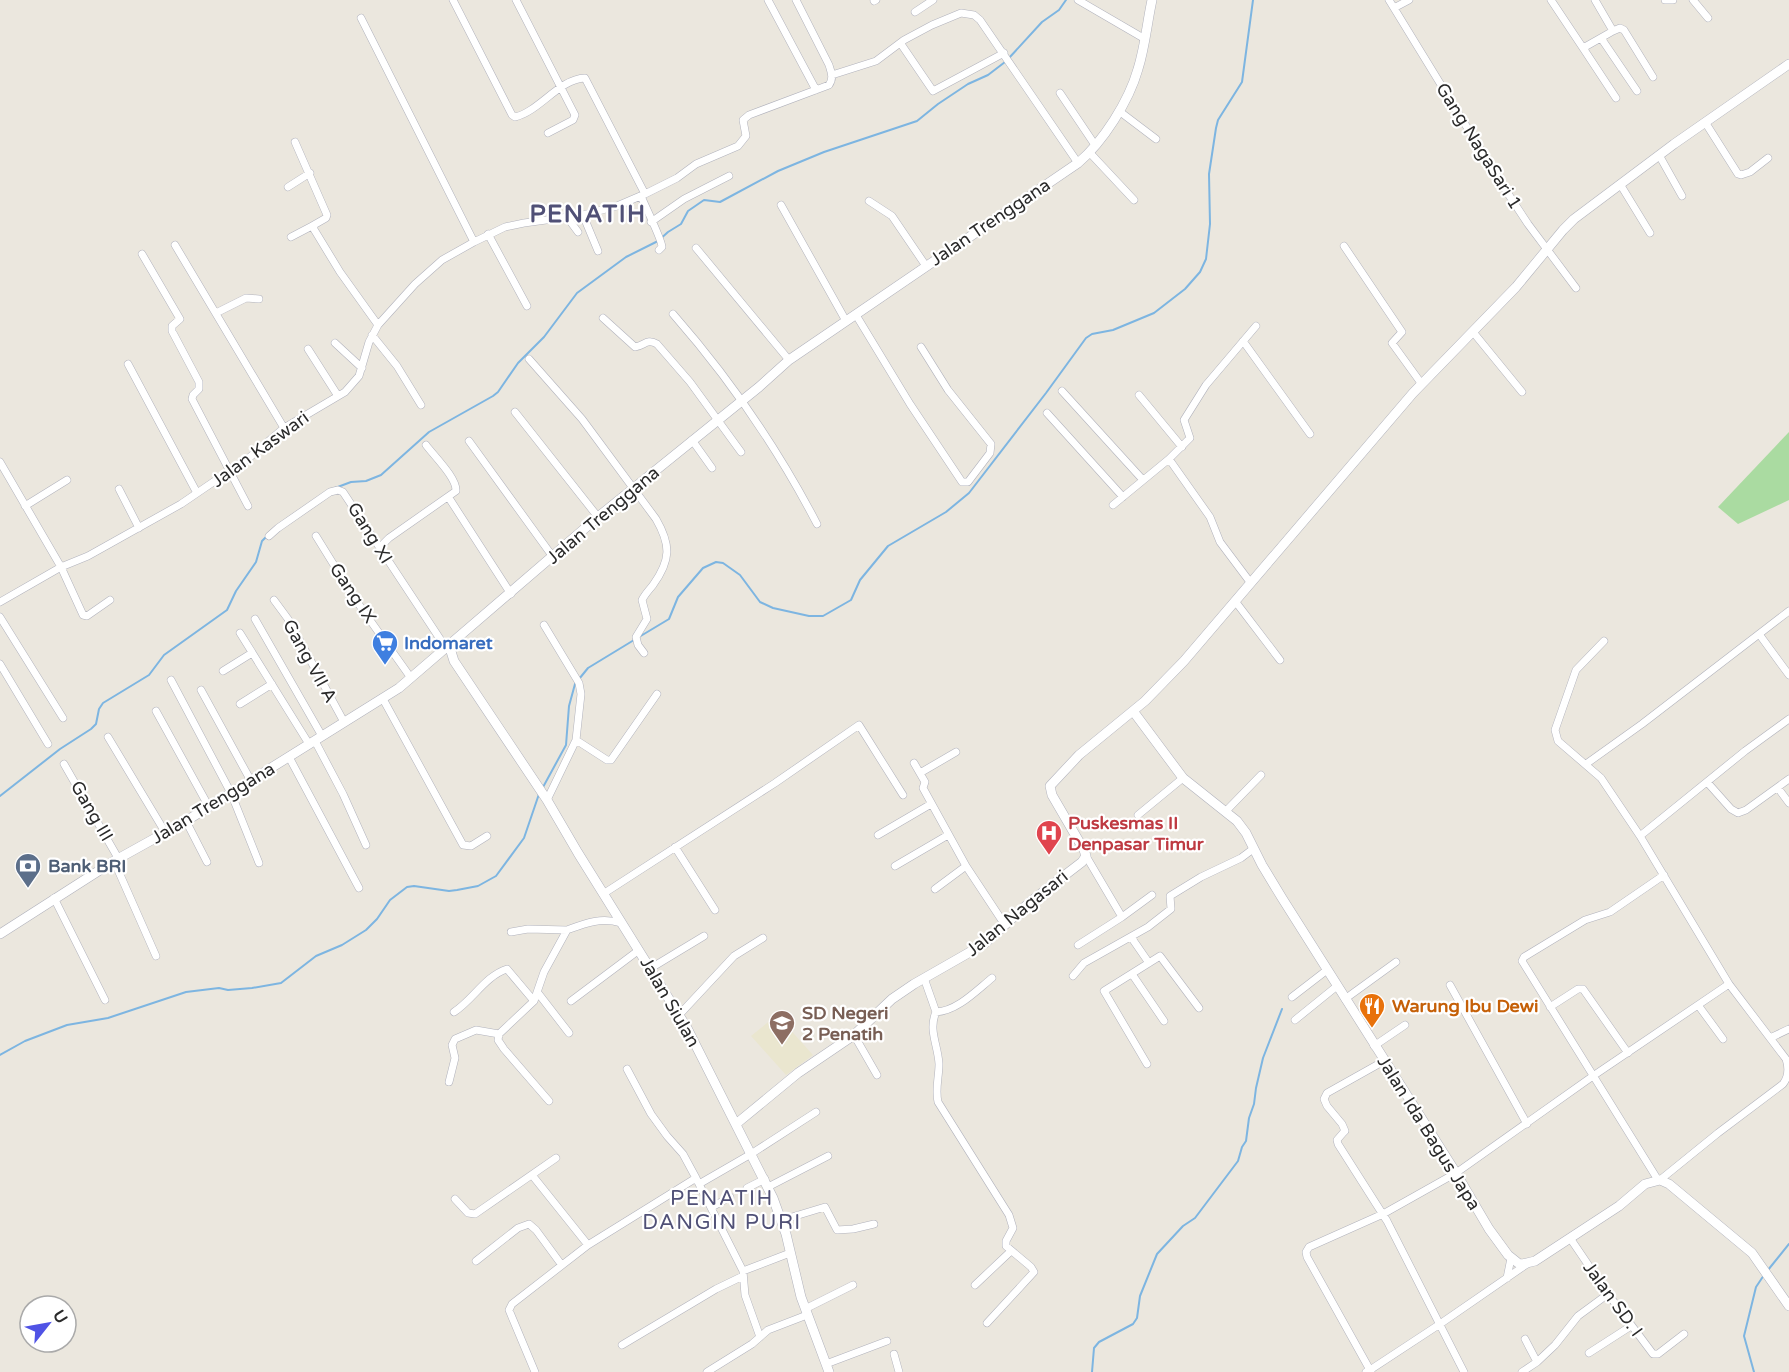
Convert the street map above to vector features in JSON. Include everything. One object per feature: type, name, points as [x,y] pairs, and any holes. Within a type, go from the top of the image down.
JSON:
[{"type":"street","points":[[453,0],[512,115],[519,116],[581,78],[588,81],[643,195],[651,222],[661,241],[662,247],[659,250]]},
{"type":"street","points":[[516,0],[575,118],[548,133]]},
{"type":"street","points":[[768,0],[816,90],[829,85],[832,75],[796,0]]},
{"type":"street","points":[[915,12],[933,0]]},
{"type":"street","points":[[1078,0],[1145,39]]},
{"type":"street","name":"Jalan Trenggana","points":[[0,934],[116,859],[186,821],[383,699],[446,649],[598,517],[789,360],[1078,163],[1093,149],[1119,111],[1138,70],[1152,0]]},
{"type":"street","name":"Gang NagaSari 1","points":[[1389,0],[1503,186],[1576,288]]},
{"type":"street","points":[[1394,8],[1409,0]]},
{"type":"street","points":[[1551,0],[1616,98]]},
{"type":"street","points":[[1594,0],[1613,31]]},
{"type":"street","points":[[1665,0],[1673,0]]},
{"type":"street","points":[[1693,0],[1708,18]]},
{"type":"street","points":[[832,75],[876,61],[932,25],[966,13],[981,20],[1078,163]]},
{"type":"street","points":[[361,18],[474,242]]},
{"type":"street","points":[[1583,48],[1620,28],[1624,30],[1653,77]]},
{"type":"street","points":[[1601,38],[1637,91]]},
{"type":"street","points":[[901,44],[933,91],[1004,53]]},
{"type":"street","points":[[1133,711],[1184,662],[1421,384],[1516,287],[1574,219],[1659,155],[1789,64]]},
{"type":"street","name":"Jalan Kaswari","points":[[0,602],[60,567],[88,556],[139,528],[197,493],[250,457],[284,428],[345,392],[356,381],[372,335],[378,325],[435,264],[488,234],[518,224],[583,215],[616,206],[643,195],[677,178],[696,164],[738,146],[746,136],[745,118],[816,90]]},
{"type":"street","points":[[1060,93],[1093,149],[1134,200]]},
{"type":"street","points":[[1119,111],[1156,139]]},
{"type":"street","points":[[1706,122],[1738,174],[1750,172],[1768,158]]},
{"type":"street","points":[[291,237],[327,215],[295,142]]},
{"type":"street","points":[[1659,155],[1682,196]]},
{"type":"street","points":[[288,187],[309,173]]},
{"type":"street","points":[[651,222],[684,199],[729,176]]},
{"type":"street","points":[[1620,184],[1650,233]]},
{"type":"street","points":[[869,201],[892,216],[926,266]]},
{"type":"street","points":[[781,205],[846,321]]},
{"type":"street","points":[[583,215],[598,251]]},
{"type":"street","points":[[567,217],[578,231]]},
{"type":"street","points":[[312,226],[340,272],[378,325]]},
{"type":"street","points":[[488,234],[528,306]]},
{"type":"street","points":[[175,245],[284,428]]},
{"type":"street","points":[[1344,246],[1402,332],[1392,343],[1421,384]]},
{"type":"street","points":[[696,248],[789,360]]},
{"type":"street","points":[[142,254],[180,319],[172,326],[172,331],[199,382],[199,389],[193,394],[192,399],[248,506]]},
{"type":"street","points":[[216,313],[246,298],[259,299]]},
{"type":"street","points":[[673,314],[743,400],[783,461],[817,524]]},
{"type":"street","points":[[855,315],[934,441],[962,482],[968,482],[990,453],[991,444],[944,384],[921,347]]},
{"type":"street","points":[[603,318],[634,347],[652,341],[657,344],[690,382],[741,452]]},
{"type":"street","points":[[1113,505],[1169,459],[1190,438],[1184,420],[1206,385],[1256,326]]},
{"type":"street","points":[[1473,332],[1522,392]]},
{"type":"street","points":[[372,335],[397,366],[421,405]]},
{"type":"street","points":[[1243,341],[1310,434]]},
{"type":"street","points":[[335,343],[362,368]]},
{"type":"street","points":[[308,349],[338,396]]},
{"type":"street","points":[[529,359],[582,419],[663,531],[667,547],[665,566],[642,600],[647,619],[636,637],[644,653]]},
{"type":"street","points":[[128,364],[197,493]]},
{"type":"street","points":[[1062,391],[1143,480]]},
{"type":"street","points":[[1139,395],[1182,447]]},
{"type":"street","points":[[515,412],[598,517]]},
{"type":"street","points":[[1047,413],[1123,497]]},
{"type":"street","points":[[692,440],[712,468]]},
{"type":"street","points":[[469,441],[553,557]]},
{"type":"street","points":[[380,548],[389,538],[456,491],[456,484],[426,445]]},
{"type":"street","points":[[1169,459],[1210,517],[1220,542],[1250,582]]},
{"type":"street","points":[[0,462],[2,471],[60,567],[84,615],[87,616],[110,600]]},
{"type":"street","points":[[25,506],[67,480]]},
{"type":"street","points":[[119,489],[139,528]]},
{"type":"street","name":"Gang XI","points":[[269,536],[326,495],[338,490],[347,497],[446,649]]},
{"type":"street","points":[[449,498],[511,594]]},
{"type":"street","name":"Gang IX","points":[[316,536],[355,598],[411,678]]},
{"type":"street","name":"Gang VII A","points":[[274,600],[310,657],[345,722]]},
{"type":"street","points":[[1235,601],[1280,660]]},
{"type":"street","points":[[1586,764],[1789,611]]},
{"type":"street","points":[[0,617],[63,718]]},
{"type":"street","points":[[255,619],[343,794],[366,845]]},
{"type":"street","points":[[544,625],[577,678],[581,694],[576,740],[547,800]]},
{"type":"street","points":[[240,633],[272,684],[316,740]]},
{"type":"street","points":[[1759,634],[1789,675]]},
{"type":"street","points":[[1604,641],[1576,670],[1555,730],[1556,736],[1562,746],[1601,778],[1640,836],[1729,984],[1788,1063],[1788,1078],[1659,1180],[1645,1184],[1620,1206],[1528,1263],[1369,1371],[1306,1252],[1309,1247],[1383,1214],[1456,1173],[1729,984]]},
{"type":"street","name":"Jalan Siulan","points":[[446,649],[541,790],[680,1015],[766,1183],[782,1220],[806,1312],[828,1368]]},
{"type":"street","points":[[223,671],[252,652]]},
{"type":"street","points":[[0,664],[48,744]]},
{"type":"street","points":[[171,680],[231,793],[259,863]]},
{"type":"street","points":[[240,704],[272,684]]},
{"type":"street","points":[[201,690],[251,781]]},
{"type":"street","points":[[576,740],[606,760],[611,759],[657,694]]},
{"type":"street","points":[[383,699],[463,846],[471,846],[487,836]]},
{"type":"street","points":[[156,711],[208,807]]},
{"type":"street","name":"Jalan Ida Bagus Japa","points":[[1133,711],[1183,778],[1238,820],[1253,849],[1374,1046],[1456,1173],[1489,1229],[1511,1258]]},
{"type":"street","name":"Jalan Nagasari","points":[[736,1124],[798,1073],[854,1035],[892,999],[976,949],[1036,897],[1082,862],[1086,856],[1074,830],[1052,795],[1050,786],[1079,755],[1133,711]]},
{"type":"street","points":[[1640,836],[1789,718]]},
{"type":"street","points":[[605,897],[675,847],[860,725],[903,795]]},
{"type":"street","points":[[108,737],[165,832]]},
{"type":"street","points":[[920,773],[956,752]]},
{"type":"street","points":[[289,758],[359,888]]},
{"type":"street","points":[[914,763],[925,782],[923,788],[948,835],[1005,925]]},
{"type":"street","name":"Gang III","points":[[64,764],[116,859],[156,956]]},
{"type":"street","points":[[1226,811],[1262,775]]},
{"type":"street","points":[[1138,815],[1183,778]]},
{"type":"street","points":[[1707,782],[1731,809],[1738,813],[1746,810],[1789,779]]},
{"type":"street","points":[[1778,788],[1789,803]]},
{"type":"street","points":[[878,835],[931,804]]},
{"type":"street","points":[[186,821],[207,862]]},
{"type":"street","points":[[895,866],[948,835]]},
{"type":"street","points":[[675,847],[715,910]]},
{"type":"street","points":[[1073,976],[1084,963],[1131,937],[1172,909],[1170,896],[1201,877],[1241,858],[1253,849]]},
{"type":"street","points":[[1086,856],[1122,917]]},
{"type":"street","points":[[935,889],[966,866]]},
{"type":"street","points":[[1664,876],[1610,912],[1585,920],[1522,959],[1522,963],[1659,1180],[1669,1184],[1755,1256],[1789,1306]]},
{"type":"street","points":[[1078,945],[1152,895]]},
{"type":"street","points":[[54,898],[105,1000]]},
{"type":"street","points":[[511,932],[528,928],[567,930],[595,920],[619,919]]},
{"type":"street","points":[[549,1101],[498,1040],[499,1034],[534,1001],[544,972],[567,930]]},
{"type":"street","points":[[651,968],[704,936]]},
{"type":"street","points":[[1131,937],[1149,963]]},
{"type":"street","points":[[680,1015],[734,956],[763,938]]},
{"type":"street","points":[[571,1001],[639,950]]},
{"type":"street","points":[[1148,1064],[1104,991],[1160,956],[1199,1008]]},
{"type":"street","points":[[1345,999],[1396,962]]},
{"type":"street","points":[[454,1011],[467,1003],[480,987],[507,969],[534,1001]]},
{"type":"street","points":[[1292,997],[1327,970]]},
{"type":"street","points":[[1131,974],[1164,1021]]},
{"type":"street","points":[[924,978],[936,1012],[932,1020],[939,1066],[936,1087],[938,1102],[1009,1215],[1013,1228],[1005,1244],[1034,1272],[987,1323]]},
{"type":"street","points":[[936,1012],[944,1012],[953,1007],[992,978]]},
{"type":"street","points":[[1450,985],[1527,1124]]},
{"type":"street","points":[[1295,1020],[1337,986]]},
{"type":"street","points":[[1551,1007],[1578,989],[1583,989],[1628,1053]]},
{"type":"street","points":[[538,993],[569,1033]]},
{"type":"street","points":[[1698,1005],[1723,1039]]},
{"type":"street","points":[[1374,1046],[1405,1025]]},
{"type":"street","points":[[449,1082],[454,1067],[455,1058],[452,1045],[454,1039],[476,1029],[499,1034]]},
{"type":"street","points":[[1770,1038],[1789,1029]]},
{"type":"street","points":[[854,1035],[877,1075]]},
{"type":"street","points":[[1384,1062],[1328,1093],[1324,1099],[1344,1127],[1343,1133],[1337,1140],[1338,1144],[1383,1214],[1464,1372]]},
{"type":"street","points":[[627,1069],[651,1114],[683,1154],[712,1207],[743,1273],[745,1295],[760,1337]]},
{"type":"street","points":[[535,1372],[511,1316],[510,1307],[561,1264],[588,1245],[697,1181],[751,1154],[816,1112]]},
{"type":"street","points":[[747,1188],[766,1183],[828,1156]]},
{"type":"street","points":[[455,1199],[468,1213],[475,1214],[556,1158]]},
{"type":"street","points":[[532,1175],[588,1245]]},
{"type":"street","points":[[712,1207],[730,1197]]},
{"type":"street","points":[[782,1220],[825,1207],[828,1209],[835,1228],[839,1230],[874,1224]]},
{"type":"street","points":[[476,1261],[518,1228],[528,1224],[536,1230],[561,1264]]},
{"type":"street","name":"Jalan SD. I","points":[[1569,1238],[1653,1354],[1659,1353],[1684,1334]]},
{"type":"street","points":[[975,1285],[1011,1251]]},
{"type":"street","points":[[622,1345],[743,1273],[790,1253]]},
{"type":"street","points":[[1507,1278],[1511,1258],[1518,1263],[1528,1263]]},
{"type":"street","points":[[707,1372],[778,1325],[853,1286]]},
{"type":"street","points":[[1522,1372],[1555,1346],[1578,1316],[1608,1294]]},
{"type":"street","points":[[1589,1353],[1631,1326]]},
{"type":"street","points":[[1525,1340],[1537,1362]]},
{"type":"street","points":[[828,1368],[887,1341]]},
{"type":"street","points":[[894,1354],[899,1372]]},
{"type":"shaded area","name":"SD Negeri 2 Penatih","points":[[777,1015],[813,1055],[786,1075],[751,1036]]},
{"type":"green space","points":[[1789,432],[1789,500],[1738,524],[1718,507]]},
{"type":"waterway","points":[[1009,58],[1042,22],[1059,10],[1066,0]]},
{"type":"waterway","points":[[639,637],[669,619],[678,597],[703,568],[716,562],[723,563],[740,575],[760,602],[773,608],[809,616],[823,616],[851,600],[860,580],[888,546],[946,512],[969,493],[1086,338],[1092,334],[1113,330],[1154,313],[1185,289],[1200,272],[1206,259],[1210,224],[1209,174],[1216,128],[1218,120],[1242,82],[1253,0]]},
{"type":"waterway","points":[[327,491],[351,482],[366,481],[381,475],[429,432],[493,396],[518,363],[544,337],[577,293],[626,257],[658,241],[681,224],[688,211],[704,200],[720,202],[778,171],[824,152],[917,121],[938,104],[968,84],[988,75],[1005,62]]},
{"type":"waterway","points":[[0,796],[60,749],[91,729],[96,724],[99,709],[103,703],[149,675],[164,655],[227,610],[236,591],[256,562],[262,541],[267,536]]},
{"type":"waterway","points":[[542,789],[566,745],[569,706],[575,684],[588,668],[634,640]]},
{"type":"waterway","points":[[0,1055],[25,1041],[67,1025],[108,1018],[186,992],[219,988],[228,990],[252,988],[281,983],[316,956],[342,945],[366,930],[390,900],[407,887],[449,891],[478,886],[496,876],[524,838],[539,794]]},
{"type":"waterway","points":[[1092,1372],[1094,1348],[1099,1342],[1133,1324],[1137,1318],[1140,1296],[1157,1254],[1183,1226],[1195,1218],[1238,1161],[1246,1141],[1263,1058],[1282,1009]]},
{"type":"waterway","points":[[1768,1270],[1789,1244]]},
{"type":"waterway","points":[[1754,1372],[1744,1336],[1756,1287],[1764,1275]]},
{"type":"place","name":"Indomaret","points":[[385,666]]},
{"type":"place","name":"Puskesmas II Denpasar Timur","points":[[1049,856]]},
{"type":"place","name":"Bank BRI","points":[[28,889]]},
{"type":"place","name":"Warung Ibu Dewi","points":[[1372,1029]]},
{"type":"place","name":"SD Negeri 2 Penatih","points":[[782,1046]]},
{"type":"district","name":"PENATIH","points":[[588,214]]},
{"type":"district","name":"PENATIH DANGIN PURI","points":[[722,1210]]}]
